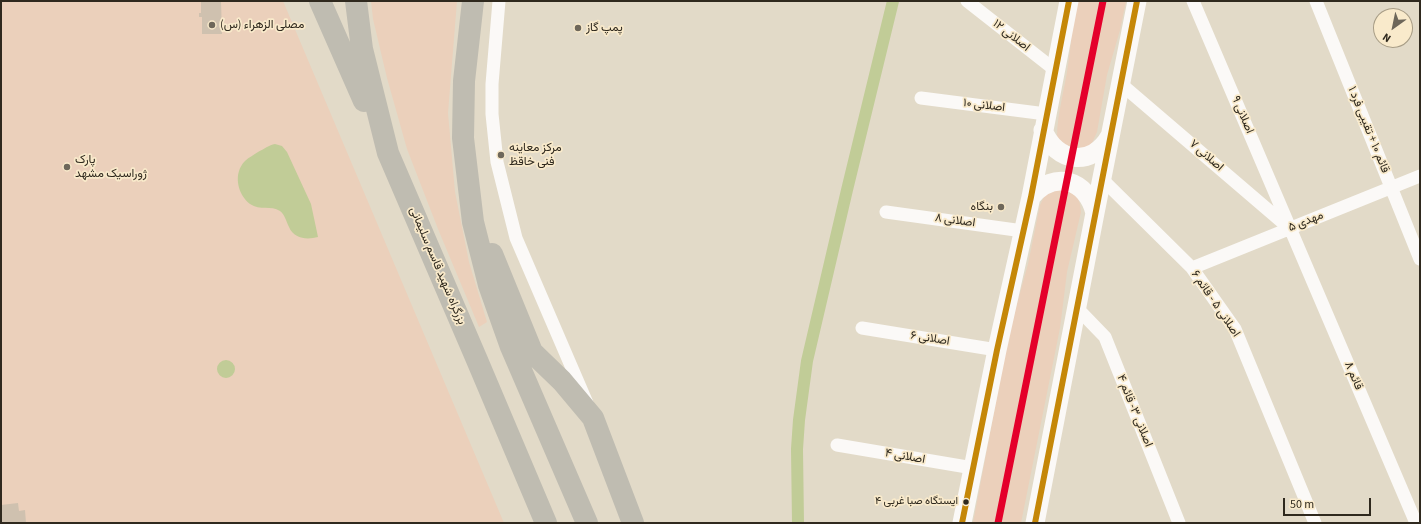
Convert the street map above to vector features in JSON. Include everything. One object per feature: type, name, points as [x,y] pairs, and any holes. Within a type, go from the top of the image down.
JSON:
[{"type":"highway","points":[[320,1],[388,153]]},
{"type":"highway","name":"بزرگراه شهید قاسم سلیمانی","points":[[356,1],[362,49],[388,153],[546,523]]},
{"type":"highway","points":[[473,1],[464,81],[463,138],[473,222],[489,285],[511,347],[587,523]]},
{"type":"highway","points":[[473,222],[495,258],[532,352],[562,381],[593,418],[633,523]]},
{"type":"main road","points":[[962,523],[997,350],[1031,197],[1044,122],[1069,1]]},
{"type":"main road","points":[[1039,517],[1076,307],[1137,1]]},
{"type":"main road","points":[[1044,122],[1047,141],[1055,150],[1064,155],[1075,158],[1086,157],[1097,152],[1105,145],[1111,135]]},
{"type":"main road","points":[[1031,197],[1038,189],[1047,184],[1058,181],[1068,182],[1078,186],[1086,193],[1092,202],[1094,213]]},
{"type":"street","points":[[499,1],[492,84],[492,114],[497,162],[516,238],[593,418]]},
{"type":"street","name":"اصلانی ۱۲","points":[[967,1],[1055,70]]},
{"type":"street","name":"اصلانی ۹","points":[[1193,1],[1290,228]]},
{"type":"street","name":"قائم ۱۰ + تقیبی فرد ۱","points":[[1316,1],[1420,259]]},
{"type":"street","name":"اصلانی ۷","points":[[1121,84],[1290,228]]},
{"type":"street","name":"اصلانی ۱۰","points":[[922,98],[1044,122]]},
{"type":"street","name":"مهدی ۵","points":[[1192,268],[1420,176]]},
{"type":"street","name":"اصلانی ۵ - قائم ۶","points":[[1102,179],[1192,268],[1235,329],[1315,523]]},
{"type":"street","name":"اصلانی ۸","points":[[886,212],[1023,231]]},
{"type":"street","name":"قائم ۸","points":[[1290,228],[1416,523]]},
{"type":"street","name":"اصلانی ۳- قائم ۴","points":[[1076,307],[1105,337],[1179,523]]},
{"type":"street","name":"اصلانی ۶","points":[[862,328],[997,350]]},
{"type":"street","name":"اصلانی ۴","points":[[837,445],[973,468]]},
{"type":"shaded area","points":[[1,1],[283,1],[504,523],[1,523]]},
{"type":"shaded area","points":[[371,1],[457,1],[448,113],[455,192],[469,262],[487,322],[479,327],[438,229],[407,149],[387,78],[373,19]]},
{"type":"shaded area","points":[[1076,1],[1126,1],[1120,30],[1107,75],[1097,132],[1092,143],[1084,150],[1074,151],[1057,138],[1057,129],[1067,74]]},
{"type":"shaded area","points":[[275,144],[282,146],[287,152],[311,204],[318,237],[301,238],[297,236],[291,231],[280,211],[273,208],[254,206],[250,204],[242,195],[238,183],[241,166],[250,157],[266,147]]},
{"type":"shaded area","points":[[1062,188],[1071,192],[1078,199],[1080,202],[1081,212],[1067,272],[1060,328],[1021,523],[973,523],[1009,333],[1028,264],[1040,205],[1045,195]]},
{"type":"shaded area","points":[[222,360],[230,360],[235,365],[233,376],[230,378],[222,378],[217,373],[217,365]]},
{"type":"building","name":"مصلی الزهراء (س)","points":[[201,1],[221,1],[222,34],[202,34],[202,17],[199,17],[199,13],[201,13]]},
{"type":"building","points":[[18,503],[19,511],[25,510],[26,523],[1,523],[1,505]]},
{"type":"waterway","points":[[798,523],[797,449],[799,420],[807,361],[893,1]]},
{"type":"transit line","points":[[962,523],[997,350],[1031,197],[1069,1]]},
{"type":"transit line","points":[[998,523],[1103,1]]},
{"type":"transit line","points":[[1035,523],[1137,1]]},
{"type":"place","name":"مصلی الزهراء (س)","points":[[212,25]]},
{"type":"place","name":"پمپ گاز","points":[[578,28]]},
{"type":"place","name":"مرکز معاینه فنی خاقظ","points":[[501,155]]},
{"type":"place","name":"پارک ژوراسیک مشهد","points":[[67,167]]},
{"type":"place","name":"بنگاه","points":[[1001,207]]},
{"type":"place","name":"ایستگاه صبا غربی ۴","points":[[966,502]]}]
